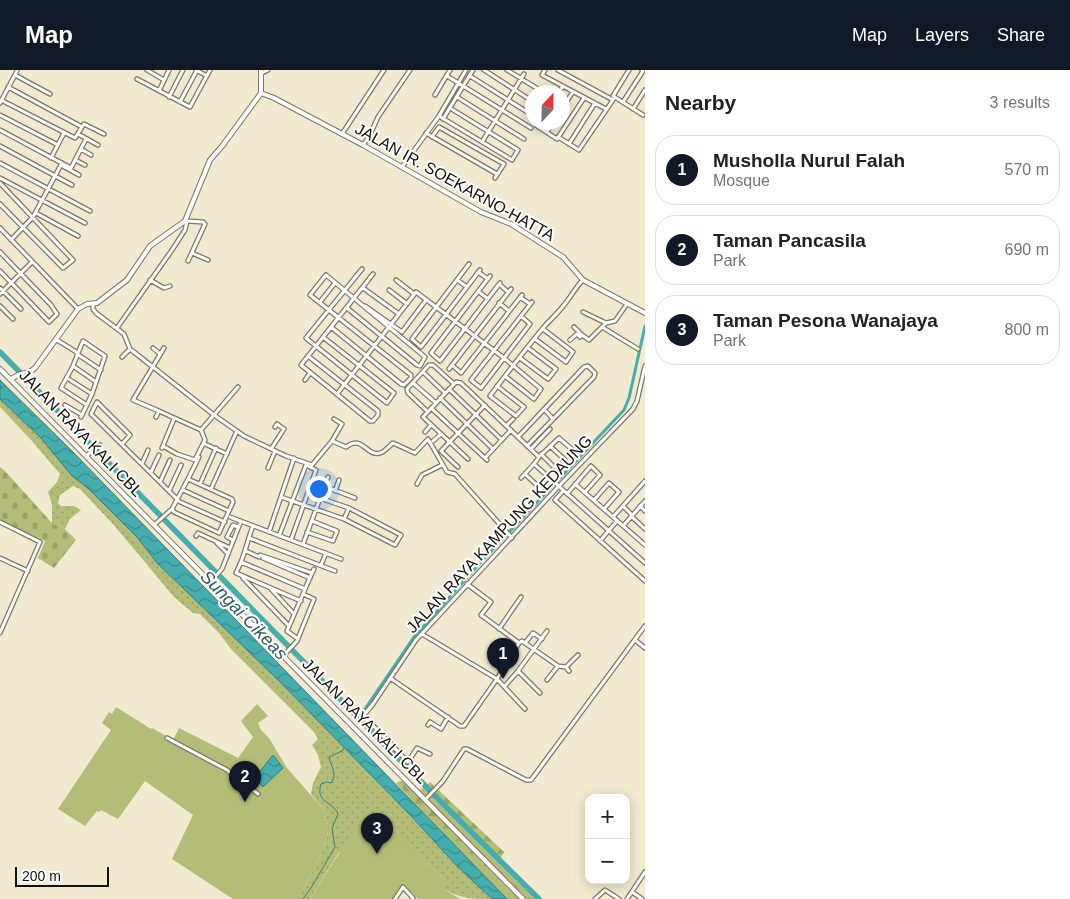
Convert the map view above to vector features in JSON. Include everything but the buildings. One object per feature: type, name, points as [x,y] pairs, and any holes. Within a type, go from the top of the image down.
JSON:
[{"type":"main road","points":[[10,379],[21,373],[29,373],[35,368],[78,309],[92,304],[126,280],[152,244],[186,220],[210,160],[261,93],[262,71]]},
{"type":"main road","name":"JALAN IR. SOEKARNO-HATTA","points":[[261,93],[297,109],[482,212],[506,222],[536,239],[563,257],[583,280],[644,313]]},
{"type":"main road","name":"JALAN RAYA KALI CBL","points":[[0,369],[2,375],[10,379],[523,899]]},
{"type":"main road","points":[[353,726],[359,721]]},
{"type":"street","points":[[147,70],[164,80]]},
{"type":"street","points":[[159,91],[170,70]]},
{"type":"street","points":[[170,96],[183,70]]},
{"type":"street","points":[[180,102],[196,70],[207,76]]},
{"type":"street","points":[[137,79],[190,108],[210,70]]},
{"type":"street","points":[[262,71],[268,70]]},
{"type":"street","points":[[342,134],[384,70]]},
{"type":"street","points":[[362,145],[370,135],[378,117],[410,70]]},
{"type":"street","points":[[435,95],[450,70]]},
{"type":"street","points":[[402,167],[439,116],[466,70]]},
{"type":"street","points":[[443,119],[474,70]]},
{"type":"street","points":[[484,70],[525,95]]},
{"type":"street","points":[[507,70],[531,85]]},
{"type":"street","points":[[545,70],[542,75],[561,85]]},
{"type":"street","points":[[558,70],[644,114]]},
{"type":"street","points":[[544,130],[579,150],[614,99],[613,96],[629,70]]},
{"type":"street","points":[[622,102],[642,70]]},
{"type":"street","points":[[17,71],[1,101],[74,138],[84,124],[104,134]]},
{"type":"street","points":[[482,142],[524,74]]},
{"type":"street","points":[[15,75],[50,94]]},
{"type":"street","points":[[447,76],[525,124]]},
{"type":"street","points":[[470,76],[525,111]]},
{"type":"street","points":[[8,87],[82,127]]},
{"type":"street","points":[[570,90],[606,109]]},
{"type":"street","points":[[633,109],[645,90]]},
{"type":"street","points":[[570,96],[573,92]]},
{"type":"street","points":[[457,97],[524,139]]},
{"type":"street","points":[[558,137],[584,98]]},
{"type":"street","points":[[569,144],[595,103]]},
{"type":"street","points":[[439,116],[512,160],[518,150],[450,108]]},
{"type":"street","points":[[0,115],[58,146]]},
{"type":"street","points":[[432,136],[439,127],[504,164],[495,178]]},
{"type":"street","points":[[0,130],[79,175]]},
{"type":"street","points":[[51,158],[64,133]]},
{"type":"street","points":[[426,133],[497,174]]},
{"type":"street","points":[[78,134],[98,145]]},
{"type":"street","points":[[61,164],[70,168],[86,139]]},
{"type":"street","points":[[0,146],[72,185]]},
{"type":"street","points":[[81,149],[91,155]]},
{"type":"street","points":[[75,160],[85,166]]},
{"type":"street","points":[[0,163],[90,211]]},
{"type":"street","points":[[11,240],[36,213],[61,164]]},
{"type":"street","points":[[0,178],[85,223]]},
{"type":"street","points":[[0,183],[73,260],[62,268],[0,204]]},
{"type":"street","points":[[36,213],[78,236]]},
{"type":"street","points":[[117,328],[182,236],[186,220],[205,223],[188,261]]},
{"type":"street","points":[[0,228],[78,309]]},
{"type":"street","points":[[0,252],[57,314],[49,322],[0,271]]},
{"type":"street","points":[[192,253],[208,260]]},
{"type":"street","points":[[21,309],[1,291],[32,262]]},
{"type":"street","points":[[469,264],[412,339],[421,347],[479,271],[489,278],[431,354],[440,361],[500,284],[510,290],[450,367],[461,373],[521,296],[531,303],[471,380],[481,388],[530,324],[521,316]]},
{"type":"street","points":[[323,337],[394,393],[394,395],[386,403],[306,338],[362,269]]},
{"type":"street","points":[[308,356],[378,411],[373,421],[370,421],[301,365],[308,356],[316,346],[323,337],[363,288],[373,274]]},
{"type":"street","points":[[332,327],[402,384],[404,385],[411,378],[411,375],[310,295],[326,275],[391,326],[425,359],[418,366],[347,308]]},
{"type":"street","points":[[150,280],[164,288],[170,286]]},
{"type":"street","points":[[396,280],[414,294],[416,292],[475,336],[541,389],[534,399],[505,376]]},
{"type":"street","points":[[457,280],[467,287]]},
{"type":"street","points":[[498,386],[524,407],[516,416],[490,396],[543,329],[565,304],[583,280]]},
{"type":"street","points":[[320,302],[335,283]]},
{"type":"street","points":[[363,288],[400,314]]},
{"type":"street","points":[[389,290],[407,304]]},
{"type":"street","points":[[478,292],[488,299]]},
{"type":"street","points":[[337,394],[414,294]]},
{"type":"street","points":[[391,326],[402,332],[426,300]]},
{"type":"street","points":[[92,304],[96,313],[126,336],[130,349],[244,436],[273,450],[312,465],[332,441],[342,424],[334,419]]},
{"type":"street","points":[[499,304],[509,311]]},
{"type":"street","points":[[574,327],[588,340],[606,323],[615,321],[627,304]]},
{"type":"street","points":[[0,306],[13,319]]},
{"type":"street","points":[[644,313],[645,306]]},
{"type":"street","points":[[583,312],[606,323]]},
{"type":"street","points":[[602,327],[638,349]]},
{"type":"street","points":[[535,339],[566,362],[573,352],[543,329]]},
{"type":"street","points":[[570,340],[577,334],[580,337],[582,335]]},
{"type":"street","points":[[57,340],[101,370]]},
{"type":"street","points":[[65,405],[81,416],[87,405],[92,394],[105,356],[83,341],[73,366],[61,388],[87,405]]},
{"type":"street","points":[[153,348],[160,354]]},
{"type":"street","points":[[164,348],[152,365],[133,400],[201,430],[205,440],[195,460],[163,447],[174,419]]},
{"type":"street","points":[[520,358],[548,380],[556,369],[528,348]]},
{"type":"street","points":[[122,357],[130,349]]},
{"type":"street","points":[[428,412],[407,392],[422,372],[429,365],[433,365],[454,384]]},
{"type":"street","points":[[73,366],[96,382]]},
{"type":"street","points":[[518,436],[584,366],[588,366],[595,373],[594,377],[527,446]]},
{"type":"street","name":"JALAN RAYA KAMPUNG KEDAUNG","points":[[359,721],[364,717],[408,650],[422,634],[556,485],[634,407],[645,366]]},
{"type":"street","points":[[422,372],[445,393]]},
{"type":"street","points":[[304,380],[310,373]]},
{"type":"street","points":[[67,378],[92,394]]},
{"type":"street","points":[[413,383],[436,403]]},
{"type":"street","points":[[468,459],[423,417],[454,384],[461,383],[527,446],[558,468],[564,459],[550,446]]},
{"type":"street","points":[[201,430],[238,387]]},
{"type":"street","points":[[449,389],[502,440]]},
{"type":"street","points":[[440,398],[493,449]]},
{"type":"street","points":[[122,444],[130,435],[97,402],[91,414],[178,500],[224,522]]},
{"type":"street","points":[[458,467],[441,451],[485,405]]},
{"type":"street","points":[[431,408],[486,459],[511,430]]},
{"type":"street","points":[[544,409],[553,419]]},
{"type":"street","points":[[156,417],[159,411]]},
{"type":"street","points":[[506,426],[513,419]]},
{"type":"street","points":[[268,468],[273,450],[285,427],[277,424],[275,427]]},
{"type":"street","points":[[425,432],[431,425]]},
{"type":"street","points":[[531,449],[550,429]]},
{"type":"street","points":[[211,489],[236,433]]},
{"type":"street","points":[[433,441],[440,434]]},
{"type":"street","points":[[521,478],[559,438],[575,452]]},
{"type":"street","points":[[332,441],[346,447],[355,442],[377,454],[382,453],[392,443],[415,453],[428,439],[447,472],[455,474],[511,537]]},
{"type":"street","points":[[154,526],[172,509],[178,500],[205,443],[227,454]]},
{"type":"street","points":[[86,456],[100,445]]},
{"type":"street","points":[[200,484],[216,448]]},
{"type":"street","points":[[142,464],[148,450]]},
{"type":"street","points":[[151,473],[159,455]]},
{"type":"street","points":[[269,532],[294,458]]},
{"type":"street","points":[[160,482],[170,460]]},
{"type":"street","points":[[534,464],[645,564]]},
{"type":"street","points":[[169,491],[181,465]]},
{"type":"street","points":[[417,484],[422,475],[442,465]]},
{"type":"street","points":[[279,536],[305,466],[316,469],[291,540]]},
{"type":"street","points":[[585,492],[600,475],[591,466],[575,484],[555,500],[645,581]]},
{"type":"street","points":[[525,474],[541,489]]},
{"type":"street","points":[[303,544],[328,477]]},
{"type":"street","points":[[172,509],[174,512],[220,533],[233,502],[232,499],[188,479]]},
{"type":"street","points":[[335,491],[339,480]]},
{"type":"street","points":[[613,517],[645,481]]},
{"type":"street","points":[[594,500],[610,483],[619,492],[604,509]]},
{"type":"street","points":[[575,484],[645,546]]},
{"type":"street","points":[[324,486],[355,498]]},
{"type":"street","points":[[183,490],[229,511]]},
{"type":"street","points":[[281,497],[344,519],[395,545],[402,535],[349,508],[320,498]]},
{"type":"street","points":[[623,526],[632,515],[643,509],[645,501]]},
{"type":"street","points":[[623,506],[645,529]]},
{"type":"street","points":[[344,519],[349,508]]},
{"type":"street","points":[[230,517],[341,559]]},
{"type":"street","points":[[209,582],[222,569],[241,521]]},
{"type":"street","points":[[307,532],[333,541],[338,531],[312,521]]},
{"type":"street","points":[[600,541],[617,521]]},
{"type":"street","points":[[0,522],[40,542],[0,633]]},
{"type":"street","points":[[234,540],[227,537],[233,525],[238,527]]},
{"type":"street","points":[[253,526],[245,545],[246,551],[236,573],[300,601]]},
{"type":"street","points":[[196,536],[198,533],[230,548]]},
{"type":"street","points":[[249,538],[335,571]]},
{"type":"street","points":[[214,541],[228,554]]},
{"type":"street","points":[[246,551],[310,578]]},
{"type":"street","points":[[321,565],[326,553]]},
{"type":"street","points":[[259,556],[313,571],[287,631],[298,639]]},
{"type":"street","points":[[0,558],[28,571]]},
{"type":"street","points":[[241,562],[305,589]]},
{"type":"street","points":[[241,575],[289,626]]},
{"type":"street","points":[[468,584],[491,602],[481,615],[519,643],[522,641],[526,643],[558,666],[566,667],[570,671]]},
{"type":"street","points":[[269,587],[295,614]]},
{"type":"street","points":[[283,656],[298,639],[314,599],[303,594]]},
{"type":"street","points":[[499,629],[521,597]]},
{"type":"street","points":[[425,800],[443,781],[464,749],[526,780],[531,780],[645,626]]},
{"type":"street","points":[[505,686],[518,672],[547,631]]},
{"type":"street","points":[[526,643],[532,633],[542,639]]},
{"type":"street","points":[[422,634],[498,679],[524,709]]},
{"type":"street","points":[[635,640],[645,648]]},
{"type":"street","points":[[390,678],[460,726],[464,726],[498,679],[519,643]]},
{"type":"street","points":[[566,667],[578,655]]},
{"type":"street","points":[[548,680],[558,666]]},
{"type":"street","points":[[518,672],[540,693]]},
{"type":"street","points":[[364,717],[408,762],[417,748],[430,754]]},
{"type":"street","points":[[428,725],[430,722],[441,729],[448,717]]},
{"type":"street","points":[[167,738],[227,770],[258,794]]},
{"type":"street","points":[[627,899],[645,872]]},
{"type":"street","points":[[395,899],[403,887],[412,899]]},
{"type":"street","points":[[595,899],[604,890],[619,899]]},
{"type":"street","points":[[632,892],[642,899]]},
{"type":"green space","points":[[0,399],[40,437],[72,476],[87,487],[137,537],[157,563],[265,667],[409,814],[457,866],[492,899],[467,898],[444,889],[444,878],[418,857],[339,852],[310,899],[296,899],[316,864],[328,833],[325,811],[311,794],[313,783],[321,767],[318,755],[312,745],[318,739],[314,732],[231,649],[219,633],[200,614],[193,613],[174,597],[113,524],[80,489],[73,486],[60,495],[58,503],[61,506],[74,506],[81,510],[70,519],[65,529],[52,523],[52,504],[48,492],[57,482],[60,474],[0,407]]},
{"type":"green space","points":[[0,467],[52,523],[65,529],[76,540],[54,568],[38,558],[45,541],[0,520]]},
{"type":"green space","points":[[257,704],[268,716],[258,723],[261,730],[269,738],[287,768],[325,811],[328,826],[328,833],[321,853],[311,875],[296,899],[233,899],[172,859],[193,815],[145,781],[118,819],[101,810],[97,811],[85,826],[58,809],[111,730],[102,723],[109,712],[112,714],[116,707],[151,729],[173,740],[179,728],[238,758],[253,737],[241,721]]},
{"type":"green space","points":[[405,779],[419,791],[430,782],[504,852],[499,861],[537,899],[507,899],[396,783]]},
{"type":"green space","points":[[374,813],[418,857],[444,878],[444,889],[460,899],[418,899],[404,885],[393,899],[310,899],[355,828]]},
{"type":"water","points":[[0,380],[72,451],[507,899],[492,899],[457,866],[411,816],[277,679],[157,563],[137,537],[89,489],[72,476],[40,437],[0,399]]},
{"type":"water","points":[[272,756],[283,768],[263,787],[255,778]]},
{"type":"waterway","points":[[358,716],[365,709],[414,637],[481,562],[624,410],[629,398],[645,326]]},
{"type":"waterway","name":"Sungai Cikeas","points":[[0,352],[448,809],[539,899]]},
{"type":"waterway","points":[[303,899],[335,847],[332,828],[338,814],[322,798],[320,790],[321,784],[331,783],[334,777],[329,757],[342,751],[344,748]]},
{"type":"place","name":"Musholla Nurul Falah","points":[[503,679]]},
{"type":"place","name":"Taman Pancasila","points":[[245,802]]},
{"type":"place","name":"Taman Pesona Wanajaya","points":[[377,854]]}]
